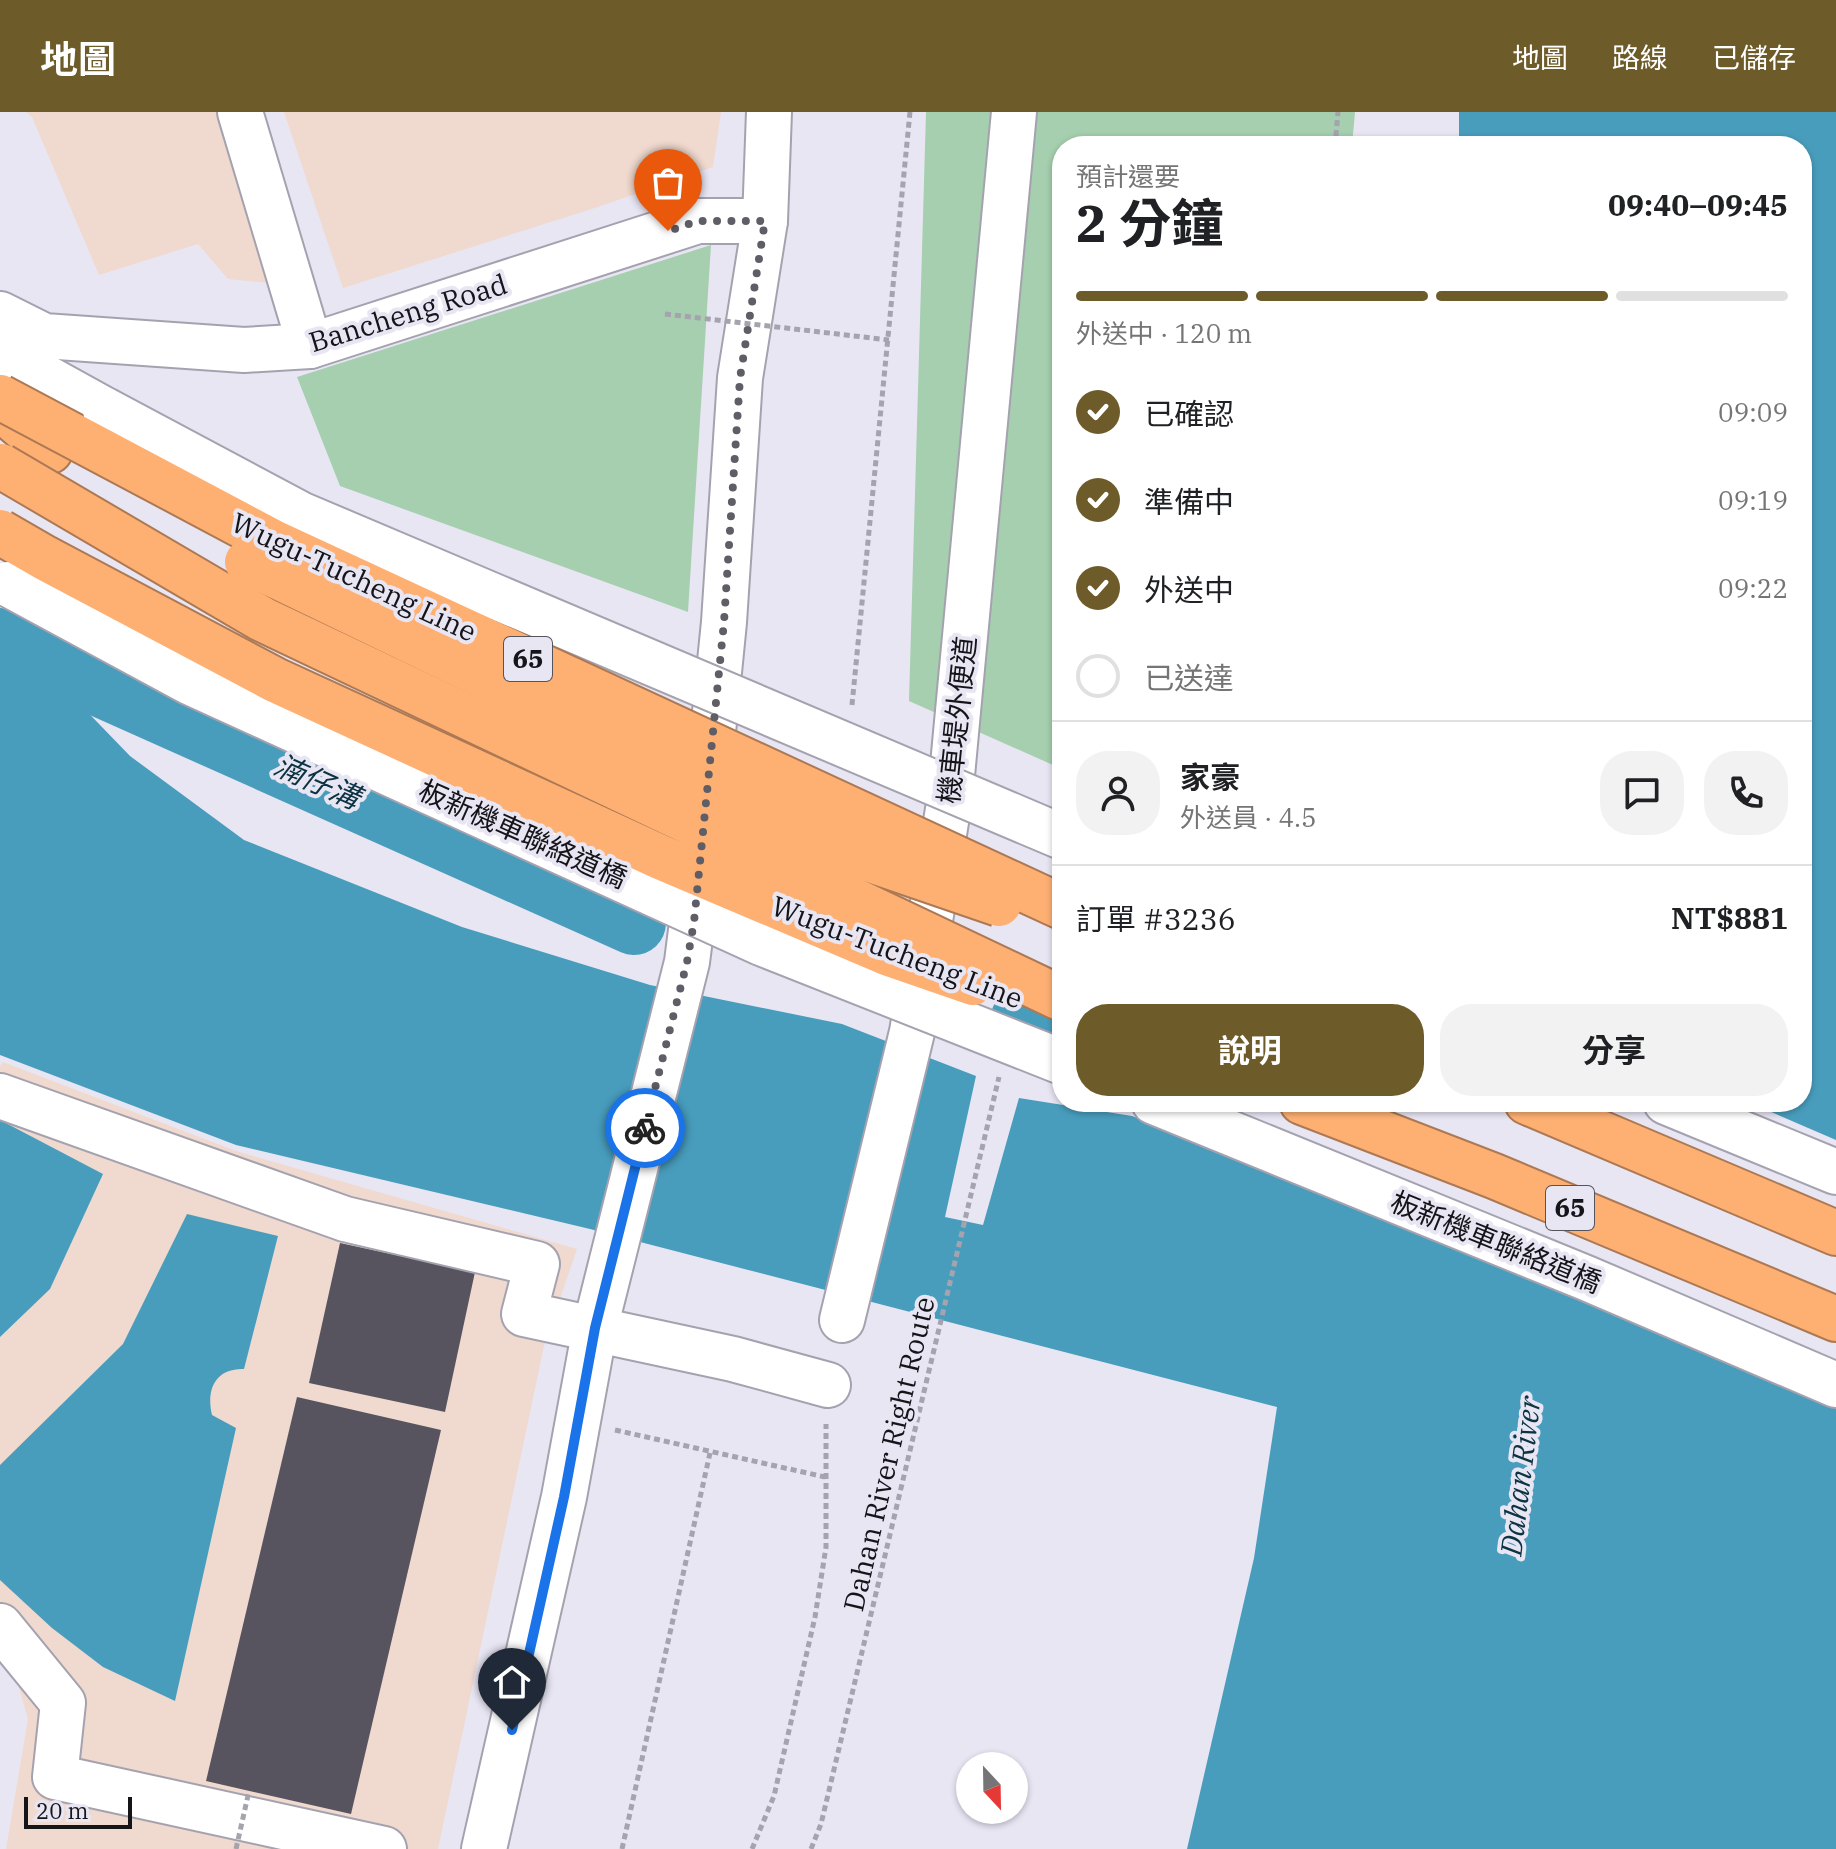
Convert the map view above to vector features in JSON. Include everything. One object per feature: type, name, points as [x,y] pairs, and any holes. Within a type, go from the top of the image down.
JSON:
[{"type":"highway","name":"Wugu-Tucheng Line","points":[[0,397],[273,542],[1052,902]]},
{"type":"highway","points":[[0,408],[50,451],[249,564],[853,854],[1052,923]]},
{"type":"highway","points":[[0,465],[262,619],[1052,994]]},
{"type":"highway","name":"Wugu-Tucheng Line","points":[[0,532],[275,680],[660,857],[889,954],[1052,1010]]},
{"type":"highway","name":"65","points":[[1328,1112],[1494,1176],[1836,1319]]},
{"type":"highway","points":[[1551,1112],[1836,1233]]},
{"type":"street","points":[[240,112],[310,346]]},
{"type":"street","points":[[484,1849],[564,1497],[595,1328],[687,962],[694,922],[724,622],[740,378],[765,221],[769,112]]},
{"type":"street","name":"機車堤外便道","points":[[842,1320],[912,1032],[950,797],[1014,112]]},
{"type":"street","name":"Bancheng Road","points":[[0,314],[44,336],[244,350],[310,346],[698,221],[765,221]]},
{"type":"street","points":[[0,352],[300,514],[1052,833]]},
{"type":"street","name":"板新機車聯絡道橋","points":[[0,575],[8,584],[204,689],[761,943],[1052,1058]]},
{"type":"street","points":[[0,1096],[345,1219],[537,1264],[524,1314],[733,1359],[828,1385]]},
{"type":"street","name":"板新機車聯絡道橋","points":[[1179,1112],[1600,1284],[1836,1385]]},
{"type":"street","points":[[1690,1112],[1836,1172]]},
{"type":"street","points":[[0,1626],[63,1703],[55,1777],[384,1849]]},
{"type":"path","points":[[850,717],[910,112]]},
{"type":"path","points":[[1336,136],[1338,112]]},
{"type":"path","points":[[665,314],[889,340]]},
{"type":"path","name":"Dahan River Right Route","points":[[811,1849],[821,1824],[1002,1067]]},
{"type":"path","points":[[752,1849],[774,1796],[815,1617],[826,1547],[828,1385]]},
{"type":"path","points":[[606,1428],[825,1477]]},
{"type":"path","points":[[622,1849],[710,1453]]},
{"type":"path","points":[[236,1849],[249,1791]]},
{"type":"shaded area","points":[[26,112],[225,112],[281,284],[228,279],[198,244],[99,275],[32,117]]},
{"type":"shaded area","points":[[284,112],[721,112],[713,167],[343,288]]},
{"type":"shaded area","points":[[3,1062],[236,1151],[577,1249],[544,1346],[438,1849],[6,1849],[28,1719],[17,1681],[0,1662],[0,1066]]},
{"type":"green space","points":[[926,112],[1355,112],[1353,136],[1052,136],[1052,765],[909,701]]},
{"type":"green space","points":[[711,245],[688,612],[340,486],[297,377]]},
{"type":"water","name":"Dahan River","points":[[1459,112],[1836,112],[1836,1849],[1187,1849],[1254,1558],[1277,1407],[590,1229],[236,1145],[0,1055],[0,617],[11,633],[130,756],[244,840],[462,927],[650,985],[842,1024],[976,1076],[945,1217],[983,1225],[1019,1098],[1052,1103],[1052,1112],[1107,1112],[1132,1116],[1323,1186],[1351,1112],[1812,1112],[1812,136],[1459,136]]},
{"type":"water","points":[[0,1120],[103,1174],[50,1289],[0,1337]]},
{"type":"water","points":[[187,1214],[278,1236],[244,1369],[226,1372],[215,1382],[210,1397],[212,1415],[236,1428],[175,1701],[103,1667],[52,1628],[0,1580],[0,1465],[123,1344]]},
{"type":"pier","points":[[1347,1112],[1771,1112],[1836,1140],[1836,1406],[1327,1174]]},
{"type":"building","points":[[340,1243],[475,1272],[445,1412],[309,1383]]},
{"type":"building","points":[[297,1397],[441,1430],[351,1814],[206,1781]]},
{"type":"waterway","name":"湳仔溝","points":[[0,640],[634,923]]},
{"type":"waterway","name":"湳仔溝","points":[[1023,1018],[1052,1022]]},
{"type":"way so far","points":[[645,1128],[687,962],[694,922],[724,622],[740,378],[765,221],[698,221],[668,231]]},
{"type":"route","points":[[512,1730],[564,1497],[595,1328],[645,1128]]}]
